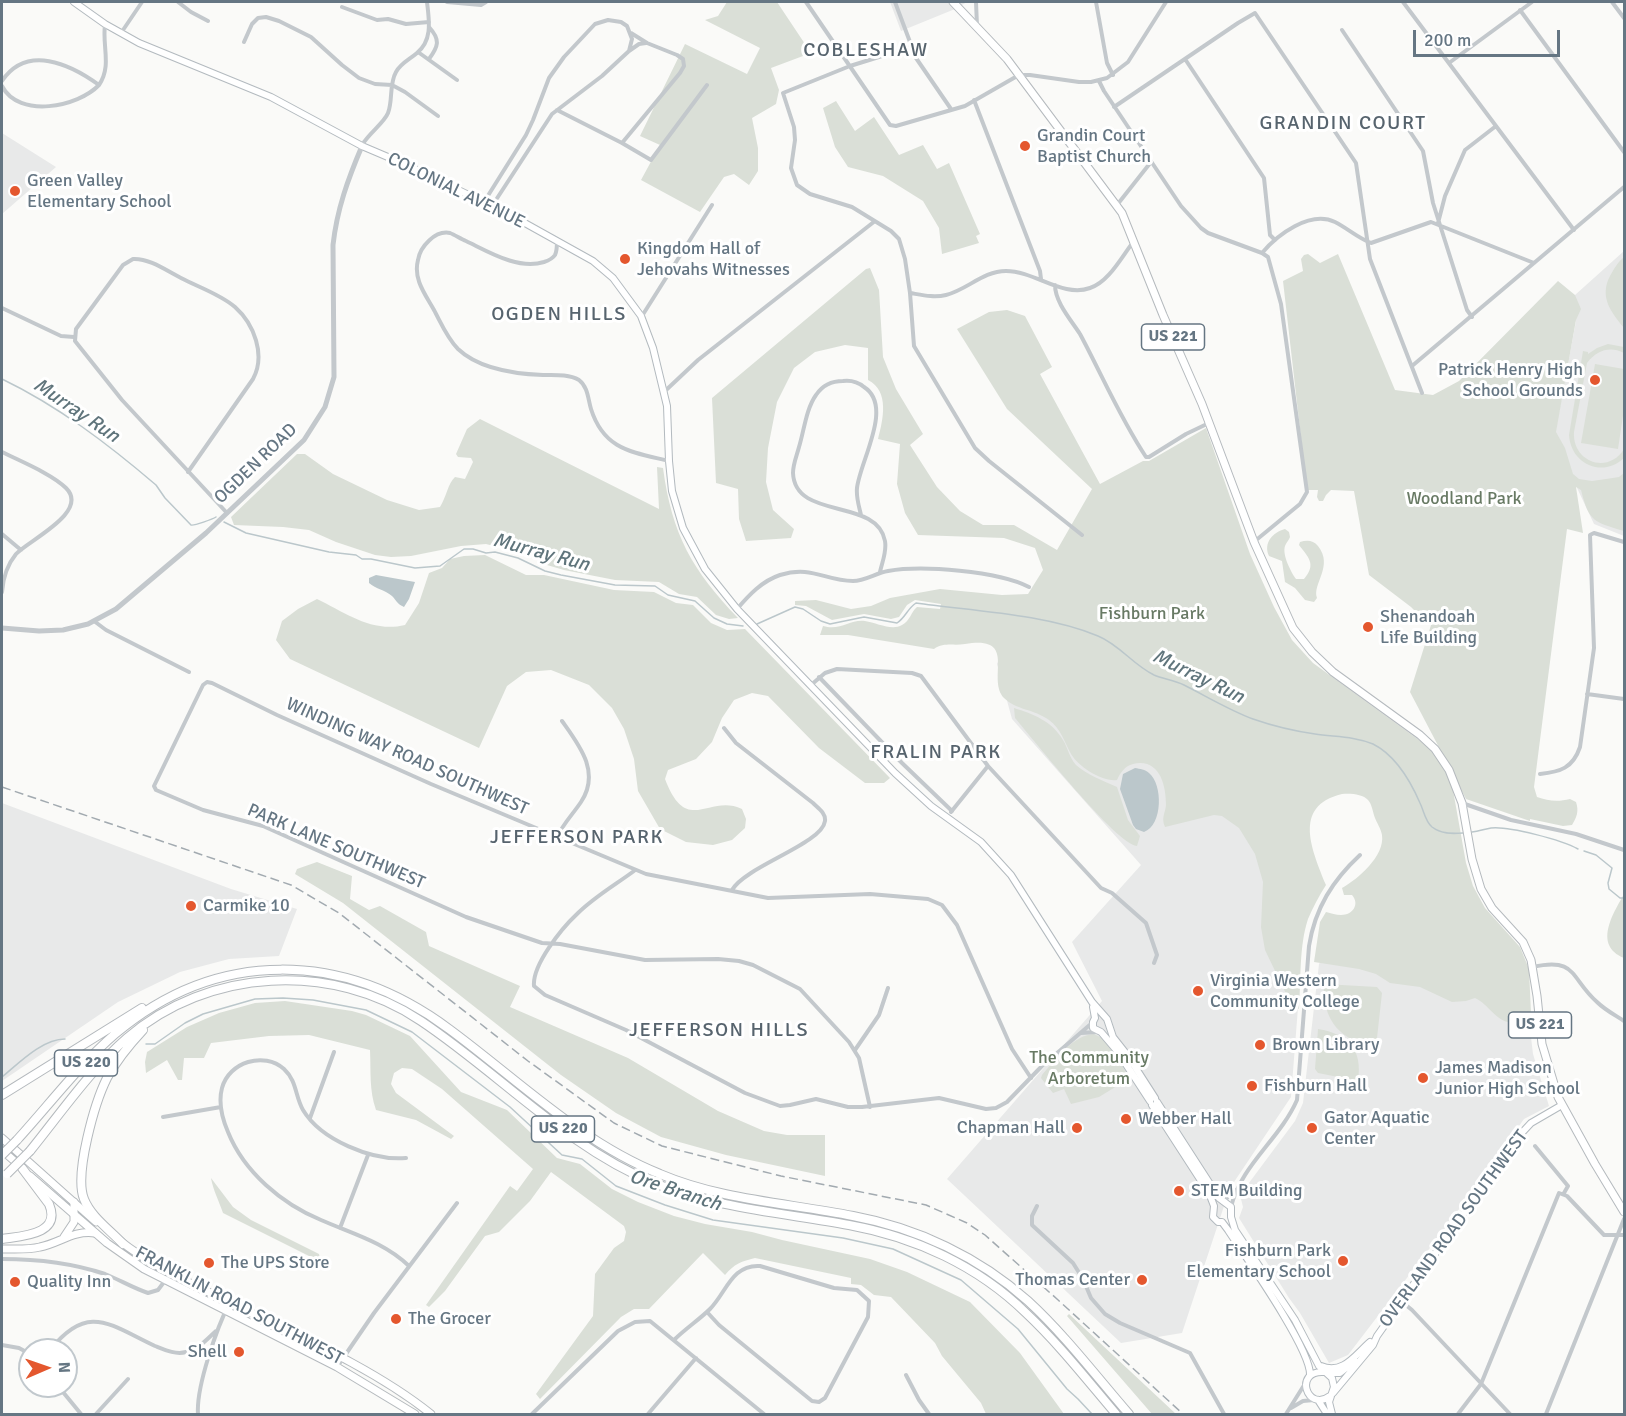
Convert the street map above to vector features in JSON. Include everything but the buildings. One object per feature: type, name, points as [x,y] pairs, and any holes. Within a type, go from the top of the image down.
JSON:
[{"type":"highway","name":"US 220","points":[[2,1155],[113,1036],[166,999],[215,979],[269,970],[323,973],[359,981],[407,1001],[442,1024],[594,1139],[648,1170],[702,1189],[889,1224],[933,1240],[969,1258],[1014,1289],[1047,1319],[1129,1414]]},
{"type":"highway","name":"US 220","points":[[4,1176],[30,1151],[106,1058],[129,1036],[155,1017],[201,994],[265,980],[291,979],[357,990],[384,1000],[421,1020],[583,1144],[635,1175],[706,1200],[893,1235],[953,1260],[988,1282],[1027,1313],[1116,1414]]},
{"type":"highway","points":[[2,1095],[131,1014],[166,999]]},
{"type":"highway","points":[[123,1244],[94,1215],[85,1202],[81,1186],[82,1166],[99,1099],[108,1077],[126,1050],[155,1017]]},
{"type":"highway","points":[[2,1239],[36,1233],[46,1227],[51,1219],[50,1204],[22,1168]]},
{"type":"main road","name":"COLONIAL AVENUE","points":[[74,2],[121,33],[162,53],[271,98],[362,146],[492,206],[593,261],[613,278],[641,316],[656,357],[668,420],[672,491],[678,512],[698,557],[715,584],[895,773],[918,795],[981,842],[1011,875],[1092,1002],[1097,1019]]},
{"type":"main road","name":"US 221","points":[[953,2],[1019,75],[1117,205],[1127,223],[1209,423],[1254,542],[1289,620],[1307,646],[1334,672],[1429,742],[1449,770],[1462,803],[1474,870],[1481,889],[1492,908],[1523,942],[1533,968],[1545,1058],[1562,1105],[1624,1212]]},
{"type":"main road","points":[[1306,1381],[1309,1363],[1287,1322],[1222,1222],[1218,1222],[1213,1217],[1214,1206],[1209,1192],[1153,1101],[1128,1056],[1113,1037],[1108,1021],[1097,1019],[1093,1028],[1118,1052],[1153,1101],[1222,1202],[1231,1207],[1235,1230],[1295,1320],[1319,1365],[1333,1381],[1331,1414]]},
{"type":"main road","points":[[1099,1032],[1108,1027]]},
{"type":"main road","name":"OVERLAND ROAD SOUTHWEST","points":[[1333,1392],[1366,1354],[1517,1138],[1531,1123],[1562,1105]]},
{"type":"main road","name":"FRANKLIN ROAD SOUTHWEST","points":[[2,1138],[123,1244],[170,1274],[342,1359],[431,1414]]},
{"type":"main road","name":"FRANKLIN ROAD SOUTHWEST","points":[[2,1150],[95,1233],[128,1259],[164,1281],[337,1367],[415,1414]]},
{"type":"main road","points":[[64,1237],[72,1226],[75,1215],[74,1202]]},
{"type":"main road","points":[[1214,1206],[1222,1202]]},
{"type":"main road","points":[[1222,1222],[1231,1217]]},
{"type":"main road","points":[[2,1249],[40,1247],[83,1232],[95,1233]]},
{"type":"main road","name":"OVERLAND ROAD SOUTHWEST","points":[[1326,1373],[1334,1374],[1346,1370],[1377,1336]]},
{"type":"main road","points":[[1319,1365],[1332,1369],[1344,1365],[1370,1342]]},
{"type":"main road","points":[[1301,1348],[1309,1394],[1331,1414]]},
{"type":"main road","points":[[1306,1381],[1315,1372],[1326,1373]]},
{"type":"main road","points":[[1317,1400],[1326,1399],[1333,1392]]},
{"type":"street","points":[[121,33],[142,2]]},
{"type":"street","points":[[178,2],[208,21]]},
{"type":"street","points":[[362,146],[386,116],[394,77],[400,66],[418,52],[425,42],[429,25],[427,2]]},
{"type":"street","points":[[447,2],[481,5],[486,2]]},
{"type":"street","points":[[806,2],[890,125],[896,126],[965,106],[1019,75],[1079,82],[1099,81],[1113,75],[1134,55],[1166,2]]},
{"type":"street","points":[[895,2],[911,47],[951,110]]},
{"type":"street","points":[[976,2],[977,27]]},
{"type":"street","points":[[1096,2],[1105,54],[1113,75]]},
{"type":"street","points":[[1403,2],[1574,230]]},
{"type":"street","points":[[1449,63],[1532,2]]},
{"type":"street","points":[[1612,2],[1624,18]]},
{"type":"street","points":[[342,7],[374,20],[388,19],[406,24],[429,25]]},
{"type":"street","points":[[1520,10],[1624,152]]},
{"type":"street","points":[[1114,107],[1254,13],[1356,163],[1367,228],[1367,242],[1373,266],[1422,393]]},
{"type":"street","points":[[244,42],[256,20],[266,17],[292,26],[311,37],[359,78],[375,84],[392,85],[438,116]]},
{"type":"street","points":[[484,202],[533,120],[549,78],[570,50],[595,24],[601,21],[621,22],[631,33],[646,43],[683,59],[684,66],[680,73],[622,142]]},
{"type":"street","points":[[99,85],[45,59],[26,62],[12,70],[2,83],[6,93],[18,100],[45,106],[61,105],[77,100],[99,85],[106,70],[105,24]]},
{"type":"street","points":[[429,25],[438,42],[437,49],[429,59]]},
{"type":"street","points":[[1342,30],[1424,151],[1432,203],[1438,224],[1467,310],[1472,317]]},
{"type":"street","points":[[629,51],[631,33]]},
{"type":"street","points":[[492,206],[542,127],[557,110],[602,76],[629,51],[639,44],[646,43]]},
{"type":"street","points":[[911,47],[850,66],[783,93],[794,127],[795,140],[791,168],[797,185],[810,194],[848,205],[891,231],[899,239],[905,259],[910,293],[914,346],[975,448],[1082,535]]},
{"type":"street","points":[[418,52],[457,80]]},
{"type":"street","points":[[1185,59],[1264,178],[1270,235],[1275,240]]},
{"type":"street","points":[[1099,81],[1180,206],[1208,233],[1262,253],[1269,261],[1279,296],[1307,490],[1300,504],[1254,542]]},
{"type":"street","points":[[557,110],[622,142],[651,160],[707,85]]},
{"type":"street","points":[[974,100],[1041,279]]},
{"type":"street","points":[[1438,224],[1445,196],[1465,150],[1496,126]]},
{"type":"street","name":"OGDEN ROAD","points":[[2,628],[51,632],[75,628],[94,621],[127,601],[227,513],[304,440],[317,421],[330,392],[334,376],[333,245],[335,224],[339,206],[362,146]]},
{"type":"street","points":[[1117,205],[1151,162]]},
{"type":"street","points":[[1412,366],[1624,187]]},
{"type":"street","points":[[641,316],[712,205]]},
{"type":"street","points":[[1262,253],[1275,240],[1295,227],[1310,221],[1322,219],[1336,223],[1367,242],[1379,242],[1429,222],[1534,263]]},
{"type":"street","points":[[664,392],[698,360],[875,221]]},
{"type":"street","points":[[558,241],[556,254],[551,259],[540,263],[527,263],[508,260],[450,234],[439,235],[430,240],[422,249],[418,257],[417,278],[450,338],[464,354],[486,365],[518,372],[568,376],[576,379],[582,383],[587,393],[595,422],[608,439],[626,449],[669,461]]},
{"type":"street","points":[[910,293],[934,297],[945,296],[989,274],[1004,271],[1025,273],[1055,285],[1077,290],[1096,286],[1134,241]]},
{"type":"street","points":[[189,472],[258,371],[259,347],[240,312],[227,302],[150,262],[133,259],[123,265],[76,329],[74,337],[77,345],[122,400],[227,513]]},
{"type":"street","points":[[1055,285],[1057,296],[1146,457],[1209,423]]},
{"type":"street","points":[[2,308],[61,336],[74,337]]},
{"type":"street","points":[[861,515],[857,491],[876,420],[876,401],[869,390],[852,381],[834,382],[822,388],[812,402],[794,466],[795,483],[807,498],[861,515],[877,526],[885,539],[880,572]]},
{"type":"street","points":[[2,452],[65,487],[71,497],[70,508],[62,518],[21,550],[7,568],[2,592]]},
{"type":"street","points":[[1540,774],[1566,769],[1577,755],[1582,737],[1594,629],[1590,536],[1594,533],[1624,542]]},
{"type":"street","points":[[2,534],[21,550]]},
{"type":"street","points":[[737,609],[760,586],[781,575],[809,572],[851,581],[865,579],[880,572],[923,568],[1000,576],[1029,587]]},
{"type":"street","points":[[94,621],[112,634],[189,672]]},
{"type":"street","points":[[811,685],[819,677],[837,669],[917,674],[925,680],[988,766],[1101,888],[1112,893],[1143,920],[1153,940],[1157,955],[1154,963]]},
{"type":"street","points":[[819,677],[952,811]]},
{"type":"street","name":"WINDING WAY ROAD SOUTHWEST","points":[[205,683],[212,683],[277,715],[431,784],[635,870],[663,878],[768,898],[845,893],[894,895],[928,899],[938,903],[946,909],[957,925],[1012,1049],[1030,1078]]},
{"type":"street","name":"PARK LANE SOUTHWEST","points":[[205,683],[154,786],[156,790],[203,810],[263,826],[466,917],[531,940],[551,944]]},
{"type":"street","points":[[1587,694],[1624,699]]},
{"type":"street","points":[[557,837],[581,802],[589,778],[584,754],[562,721]]},
{"type":"street","points":[[724,729],[736,743],[821,810],[825,818],[824,826],[809,839],[741,879],[732,890]]},
{"type":"street","points":[[947,817],[988,766]]},
{"type":"street","points":[[1462,803],[1511,820],[1576,834],[1624,850]]},
{"type":"street","points":[[1231,1207],[1237,1188],[1250,1166],[1291,1112],[1297,1100],[1309,946],[1317,912],[1334,883],[1360,855]]},
{"type":"street","points":[[635,870],[580,911],[551,944],[538,967],[534,981],[536,989],[626,1030],[731,1086],[773,1105],[786,1106],[816,1099],[848,1107],[870,1107],[939,1098],[986,1109],[996,1108],[1007,1102],[1030,1078],[1097,1019]]},
{"type":"street","points":[[551,944],[645,960],[710,959],[747,963],[800,989],[855,1050],[859,1058],[870,1107]]},
{"type":"street","points":[[1533,968],[1554,964],[1567,968],[1597,1002],[1624,1021]]},
{"type":"street","points":[[855,1050],[874,1026],[883,1007],[888,988]]},
{"type":"street","points":[[1080,1034],[1099,1032]]},
{"type":"street","points":[[310,1118],[334,1052]]},
{"type":"street","points":[[406,1158],[368,1155],[336,1140],[302,1108],[296,1087],[289,1074],[279,1065],[263,1060],[242,1064],[230,1074],[222,1086],[221,1107],[226,1128],[234,1147],[258,1177],[304,1212],[381,1245],[409,1266]]},
{"type":"street","points":[[163,1117],[221,1107]]},
{"type":"street","points":[[1535,1146],[1568,1186],[1564,1193]]},
{"type":"street","points":[[340,1227],[368,1155]]},
{"type":"street","points":[[1222,1202],[1237,1188]]},
{"type":"street","points":[[1458,1414],[1481,1384],[1559,1193],[1564,1193]]},
{"type":"street","points":[[1564,1193],[1599,1231],[1607,1236],[1624,1235]]},
{"type":"street","points":[[337,1367],[457,1203]]},
{"type":"street","points":[[1037,1206],[1032,1216],[1032,1225],[1073,1263],[1091,1298],[1100,1310],[1120,1323],[1190,1353],[1224,1414]]},
{"type":"street","points":[[1546,1414],[1624,1219]]},
{"type":"street","points":[[2,1259],[34,1260],[74,1266],[107,1275],[148,1293],[156,1292],[170,1274]]},
{"type":"street","points":[[674,1340],[707,1312],[734,1276],[754,1265],[834,1288],[853,1289],[865,1296],[870,1305],[868,1317],[832,1386],[822,1401],[816,1402],[719,1325],[707,1312]]},
{"type":"street","points":[[1401,1301],[1413,1310],[1510,1414]]},
{"type":"street","points":[[198,1414],[199,1394],[216,1331],[230,1302]]},
{"type":"street","points":[[532,1414],[625,1327],[635,1322],[650,1321],[764,1414]]},
{"type":"street","points":[[60,1338],[66,1331],[86,1322],[107,1323],[165,1350],[179,1353],[194,1349],[216,1331]]},
{"type":"street","points":[[2,1345],[18,1348]]},
{"type":"street","points":[[648,1414],[696,1358]]},
{"type":"street","points":[[906,1375],[929,1414]]},
{"type":"street","points":[[96,1414],[129,1379]]},
{"type":"street","points":[[1286,1414],[1306,1381]]},
{"type":"street","points":[[68,1398],[81,1414]]},
{"type":"street","points":[[1290,1409],[1303,1401],[1317,1400]]},
{"type":"shaded area","points":[[890,2],[967,2],[901,31]]},
{"type":"shaded area","name":"Green Valley Elementary School","points":[[2,133],[56,167],[2,214]]},
{"type":"shaded area","name":"Patrick Henry High School Grounds","points":[[1624,251],[1624,536],[1594,524],[1554,439],[1576,321],[1575,295]]},
{"type":"shaded area","points":[[376,575],[415,582],[404,607],[398,604],[392,596],[369,583],[369,578]]},
{"type":"shaded area","name":"Virginia Western Community College","points":[[1002,649],[1278,854],[1300,982],[1291,1097],[1230,1188],[1182,1333],[1121,1343],[947,1179],[1102,1001],[1072,942],[1141,865],[1012,719],[997,664]]},
{"type":"shaded area","points":[[1135,768],[1144,770],[1154,778],[1159,795],[1155,821],[1144,832],[1133,825],[1120,789],[1123,774]]},
{"type":"shaded area","points":[[2,803],[231,889],[297,909],[279,956],[229,959],[180,972],[118,1002],[2,1081]]},
{"type":"shaded area","name":"James Madison Junior High School","points":[[1360,903],[1531,1037],[1533,1054],[1549,1106],[1524,1119],[1449,1223],[1348,1355],[1329,1363],[1239,1218],[1243,1207],[1240,1195],[1295,1121],[1303,1103],[1319,964]]},
{"type":"green space","points":[[727,2],[777,2],[811,53],[771,68],[779,90],[776,104],[752,118],[758,148],[758,171],[749,185],[734,174],[724,177],[700,212],[641,180],[660,145],[640,136],[685,44],[747,74],[760,48],[705,20],[718,16]]},
{"type":"green space","points":[[836,101],[855,131],[874,117],[899,155],[923,145],[937,169],[949,163],[980,234],[976,236],[979,243],[942,254],[939,228],[923,201],[883,176],[848,167],[835,147],[823,108]]},
{"type":"green space","name":"Woodland Park","points":[[1308,254],[1320,263],[1338,254],[1395,390],[1433,395],[1459,381],[1558,281],[1575,295],[1581,309],[1576,320],[1556,432],[1565,448],[1573,474],[1579,479],[1592,481],[1619,477],[1624,473],[1624,531],[1599,523],[1594,519],[1587,509],[1581,490],[1576,487],[1583,533],[1567,529],[1534,787],[1537,797],[1553,801],[1570,799],[1576,802],[1577,814],[1572,825],[1563,826],[1530,819],[1530,821],[1466,799],[1410,692],[1432,622],[1369,575],[1354,491],[1331,490],[1323,501],[1319,501],[1318,490],[1307,490],[1283,281],[1303,271],[1301,259]]},
{"type":"green space","points":[[1624,257],[1624,328],[1608,304],[1606,291],[1610,276]]},
{"type":"green space","name":"Fishburn Park","points":[[870,268],[879,290],[883,357],[896,389],[923,434],[910,445],[937,487],[960,511],[983,525],[1014,525],[1057,550],[1092,489],[1007,409],[957,329],[989,312],[1007,310],[1025,316],[1052,367],[1040,374],[1100,484],[1143,461],[1149,461],[1206,428],[1250,554],[1292,640],[1313,663],[1430,748],[1446,772],[1453,790],[1466,863],[1473,886],[1485,908],[1520,947],[1529,969],[1532,1036],[1514,1022],[1498,1017],[1475,998],[1452,1002],[1420,987],[1390,983],[1376,974],[1359,969],[1314,962],[1320,922],[1326,912],[1345,915],[1352,911],[1355,905],[1354,898],[1352,895],[1344,895],[1342,888],[1369,866],[1382,843],[1381,831],[1368,800],[1363,796],[1342,794],[1326,800],[1316,809],[1311,819],[1312,845],[1326,885],[1312,910],[1305,929],[1299,1009],[1291,1004],[1265,950],[1261,927],[1263,882],[1255,854],[1239,828],[1222,816],[1214,815],[1165,827],[1163,821],[1166,805],[1164,789],[1155,769],[1142,763],[1133,764],[1123,770],[1117,780],[1111,780],[1098,776],[1085,768],[1071,754],[1057,727],[1043,716],[1014,705],[1004,698],[999,690],[996,652],[991,646],[981,643],[941,646],[934,649],[848,635],[820,635],[823,626],[835,627],[860,621],[898,627],[907,621],[917,607],[940,609],[941,604],[915,600],[907,605],[899,617],[891,619],[864,614],[832,620],[806,606],[795,605],[795,601],[816,600],[851,609],[871,606],[890,598],[940,589],[1002,595],[1028,594],[1043,570],[1035,548],[1004,538],[918,535],[905,513],[897,484],[900,444],[878,439],[883,406],[880,391],[868,380],[868,348],[845,345],[815,352],[794,368],[777,402],[768,448],[766,482],[773,510],[794,529],[791,538],[746,541],[739,519],[738,489],[716,483],[712,398]]},
{"type":"green space","points":[[1608,344],[1624,347],[1624,353],[1604,350],[1587,363],[1574,432],[1579,451],[1592,462],[1609,462],[1624,449],[1624,458],[1616,464],[1598,467],[1589,465],[1575,454],[1569,435],[1583,351],[1588,354]]},
{"type":"green space","points":[[1595,364],[1624,369],[1624,409],[1618,449],[1581,443]]},
{"type":"green space","points":[[480,419],[659,509],[657,467],[663,468],[672,513],[687,550],[708,584],[738,618],[729,619],[716,615],[697,597],[679,594],[659,582],[615,580],[564,570],[547,565],[532,556],[486,544],[391,557],[375,555],[309,530],[234,525],[231,517],[297,454],[305,454],[333,474],[387,500],[419,510],[440,507],[455,477],[465,479],[473,462],[471,458],[458,457],[456,454],[467,429]]},
{"type":"green space","points":[[1285,529],[1289,532],[1290,537],[1284,550],[1296,579],[1304,579],[1311,565],[1299,545],[1300,542],[1314,543],[1322,553],[1323,568],[1317,587],[1317,598],[1314,602],[1305,600],[1295,588],[1285,582],[1282,561],[1269,556],[1267,551],[1270,539]]},
{"type":"green space","points":[[485,555],[526,575],[544,575],[614,590],[654,592],[676,603],[693,605],[711,623],[727,630],[745,629],[890,778],[884,783],[865,783],[819,748],[768,696],[752,693],[734,700],[722,718],[712,742],[696,759],[668,770],[665,779],[673,796],[682,806],[690,810],[730,805],[742,809],[746,819],[745,828],[732,840],[713,845],[686,842],[660,829],[638,791],[634,759],[624,729],[612,708],[589,685],[551,670],[526,672],[507,686],[479,748],[290,659],[276,640],[282,621],[317,599],[370,624],[393,627],[405,625],[419,603],[429,573],[442,568],[450,559]]},
{"type":"green space","points":[[1014,708],[1048,723],[1059,733],[1072,759],[1080,769],[1117,787],[1128,820],[1140,836],[1137,846],[1112,828],[1075,789],[1015,718]]},
{"type":"green space","points":[[317,862],[352,876],[350,899],[369,910],[380,906],[426,932],[429,946],[520,986],[510,1007],[628,1058],[718,1111],[764,1131],[787,1135],[825,1135],[825,1176],[726,1155],[661,1137],[616,1113],[561,1075],[343,903],[295,874],[297,869]]},
{"type":"green space","points":[[1624,894],[1624,958],[1609,945],[1607,937],[1611,920]]},
{"type":"green space","points":[[1324,984],[1377,987],[1382,993],[1376,1047],[1353,1040],[1336,1027],[1326,1009]]},
{"type":"green space","points":[[285,1001],[352,1011],[366,1015],[410,1036],[461,1092],[507,1110],[557,1158],[580,1164],[612,1189],[638,1202],[674,1216],[705,1224],[752,1232],[870,1259],[907,1272],[970,1302],[1020,1353],[1064,1414],[986,1414],[981,1403],[942,1356],[935,1343],[891,1297],[874,1295],[861,1285],[851,1284],[851,1278],[755,1258],[738,1264],[725,1275],[703,1253],[649,1309],[634,1309],[621,1317],[540,1399],[536,1394],[593,1316],[595,1274],[614,1248],[624,1241],[626,1232],[624,1226],[551,1172],[530,1201],[499,1232],[485,1236],[445,1291],[429,1307],[426,1305],[510,1186],[517,1191],[533,1169],[442,1089],[412,1069],[402,1068],[394,1073],[391,1084],[396,1093],[454,1136],[451,1139],[416,1120],[376,1110],[371,1088],[370,1050],[309,1035],[269,1036],[211,1043],[204,1058],[184,1058],[182,1080],[178,1080],[167,1060],[146,1073],[147,1052],[187,1027],[219,1013],[255,1003]]},
{"type":"green space","points":[[1318,1029],[1338,1035],[1351,1045],[1358,1060],[1358,1081],[1318,1073],[1315,1069]]},
{"type":"green space","name":"The Community Arboretum","points":[[1094,1034],[1104,1039],[1130,1078],[1099,1097],[1071,1104],[1064,1089],[1053,1093],[1041,1078],[1072,1043],[1086,1035]]},
{"type":"green space","points":[[211,1178],[233,1207],[251,1220],[319,1254],[320,1259],[317,1260],[223,1213]]},
{"type":"green space","points":[[1069,1314],[1176,1414],[1152,1414],[1067,1316]]},
{"type":"waterway","name":"Murray Run","points":[[2,379],[43,401],[120,455],[156,485],[191,525],[216,517]]},
{"type":"waterway","name":"Murray Run","points":[[224,522],[246,533],[329,552],[356,555],[362,559],[415,568],[440,566],[464,549],[486,553],[495,552],[518,558],[545,571],[561,575],[615,585],[655,586],[668,595],[695,601],[714,618],[727,624],[743,626]]},
{"type":"waterway","name":"Murray Run","points":[[757,624],[795,607],[830,624],[864,617],[897,623],[916,603],[1032,618],[1077,629],[1106,640],[1154,675],[1180,683],[1253,719],[1291,730],[1351,738],[1373,744],[1395,761],[1401,769],[1432,827],[1447,833],[1463,833]]},
{"type":"waterway","name":"Murray Run","points":[[1472,832],[1491,828],[1510,829],[1548,838],[1578,849]]},
{"type":"waterway","name":"Murray Run","points":[[1584,851],[1596,855],[1612,868],[1608,883],[1609,889],[1620,898],[1624,898]]},
{"type":"waterway","name":"Ore Branch","points":[[146,1044],[155,1044],[185,1023],[203,1014],[255,999],[313,1000],[366,1010],[412,1032],[510,1107],[562,1155],[582,1159],[616,1186],[713,1220],[843,1238],[893,1249],[961,1280],[1018,1329],[1067,1389],[1092,1414]]},
{"type":"waterway","name":"Ore Branch","points":[[2,1077],[39,1047],[65,1039]]},
{"type":"railway","points":[[2,787],[291,885],[339,913],[528,1061],[614,1123],[662,1146],[781,1176],[926,1205],[967,1223],[985,1235],[1183,1414]]},
{"type":"place","name":"Grandin Court Baptist Church","points":[[1025,146]]},
{"type":"place","name":"Green Valley Elementary School","points":[[15,191]]},
{"type":"place","name":"Kingdom Hall of Jehovahs Witnesses","points":[[625,259]]},
{"type":"place","name":"Patrick Henry High School Grounds","points":[[1595,380]]},
{"type":"place","name":"Shenandoah Life Building","points":[[1368,627]]},
{"type":"place","name":"Carmike 10","points":[[191,906]]},
{"type":"place","name":"Virginia Western Community College","points":[[1198,991]]},
{"type":"place","name":"Brown Library","points":[[1260,1045]]},
{"type":"place","name":"James Madison Junior High School","points":[[1423,1078]]},
{"type":"place","name":"Fishburn Hall","points":[[1252,1086]]},
{"type":"place","name":"Webber Hall","points":[[1126,1119]]},
{"type":"place","name":"Chapman Hall","points":[[1077,1128]]},
{"type":"place","name":"Gator Aquatic Center","points":[[1312,1128]]},
{"type":"place","name":"STEM Building","points":[[1179,1191]]},
{"type":"place","name":"Fishburn Park Elementary School","points":[[1343,1261]]},
{"type":"place","name":"The UPS Store","points":[[209,1263]]},
{"type":"place","name":"Thomas Center","points":[[1142,1280]]},
{"type":"place","name":"Quality Inn","points":[[15,1282]]},
{"type":"place","name":"The Grocer","points":[[396,1319]]},
{"type":"place","name":"Shell","points":[[239,1352]]},
{"type":"district","name":"COBLESHAW","points":[[866,51]]},
{"type":"district","name":"GRANDIN COURT","points":[[1343,124]]},
{"type":"district","name":"OGDEN HILLS","points":[[559,315]]},
{"type":"district","name":"FRALIN PARK","points":[[936,753]]},
{"type":"district","name":"JEFFERSON PARK","points":[[577,838]]},
{"type":"district","name":"JEFFERSON HILLS","points":[[719,1031]]}]
